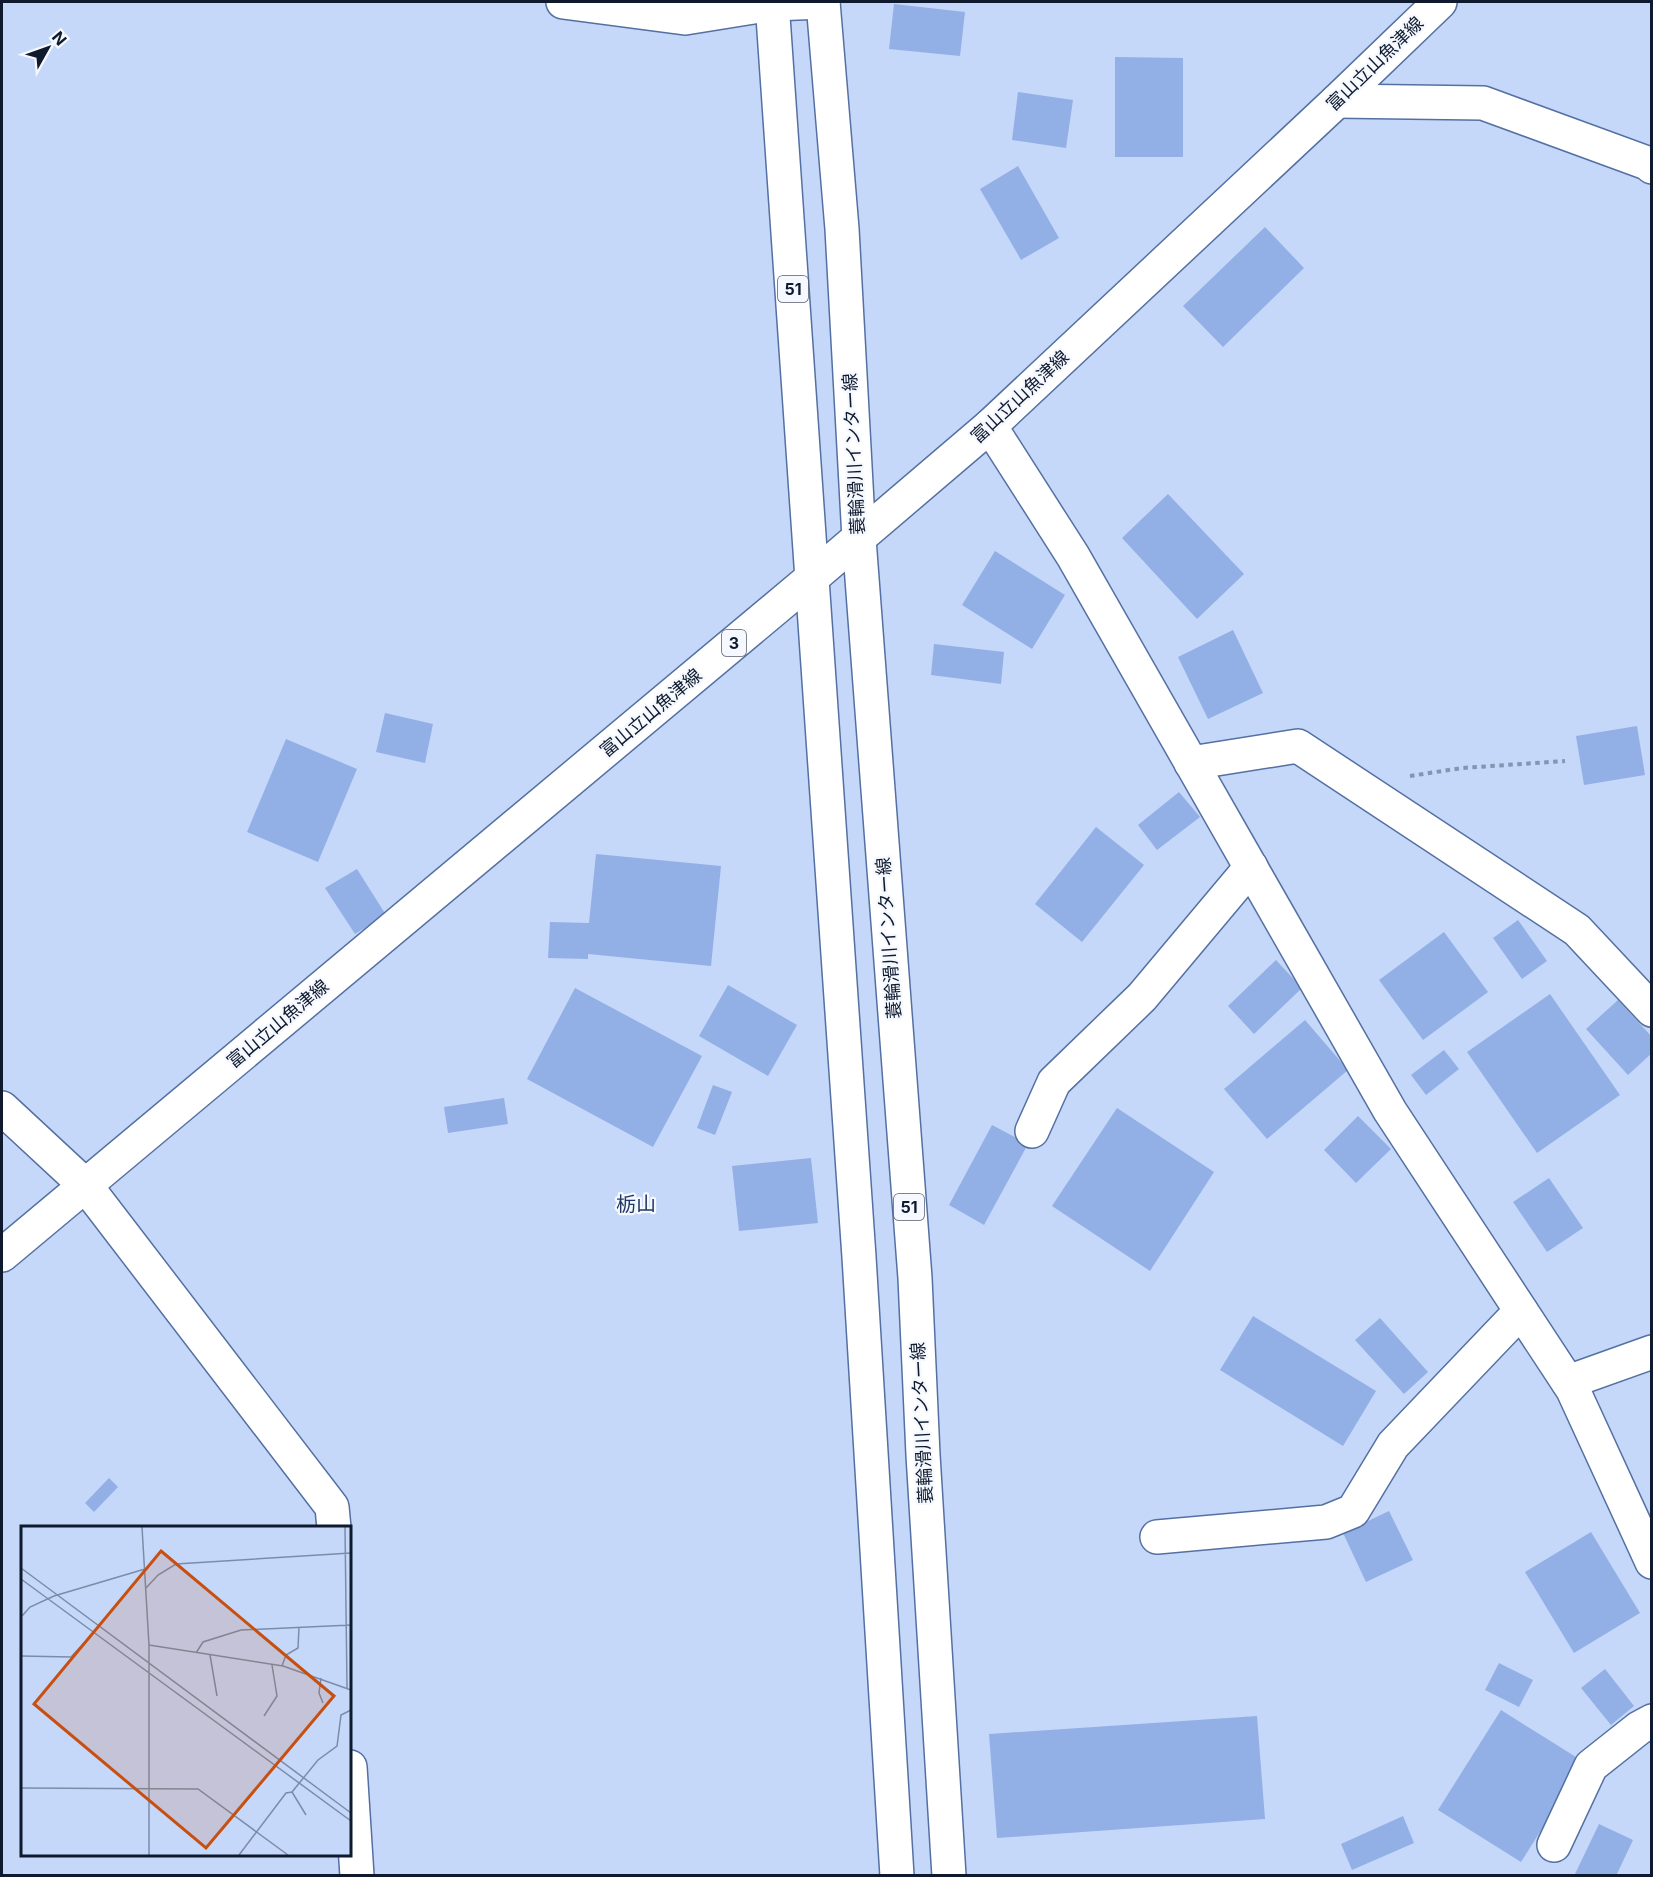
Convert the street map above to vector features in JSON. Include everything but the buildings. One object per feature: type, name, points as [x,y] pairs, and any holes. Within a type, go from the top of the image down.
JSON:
[{"type":"main road","points":[[563,2],[685,18],[772,3],[823,2]]},
{"type":"main road","name":"蓑輪滑川インター線","points":[[823,2],[842,229],[859,539],[915,1278],[949,1875]]},
{"type":"main road","name":"富山立山魚津線","points":[[2,1255],[813,578],[990,426],[1440,2]]},
{"type":"main road","name":"51","points":[[772,3],[858,1246],[897,1875]]},
{"type":"main road","points":[[1337,101],[1483,104],[1647,163],[1652,167]]},
{"type":"main road","points":[[990,426],[1073,556],[1390,1111],[1568,1382],[1652,1562]]},
{"type":"main road","points":[[1191,763],[1298,746],[1577,930],[1652,1010]]},
{"type":"main road","points":[[1032,1131],[1054,1082],[1142,997],[1251,867]]},
{"type":"main road","points":[[2,1108],[86,1186],[332,1507],[333,1526]]},
{"type":"main road","points":[[1157,1537],[1326,1522],[1353,1511],[1393,1445],[1521,1311]]},
{"type":"main road","points":[[1568,1382],[1652,1352]]},
{"type":"main road","points":[[1554,1845],[1591,1766],[1639,1728],[1652,1721]]},
{"type":"main road","points":[[351,1782],[357,1875]]},
{"type":"path","points":[[1356,785],[1462,768],[1565,761]]},
{"type":"district","name":"栃山","points":[[636,1204]]}]
